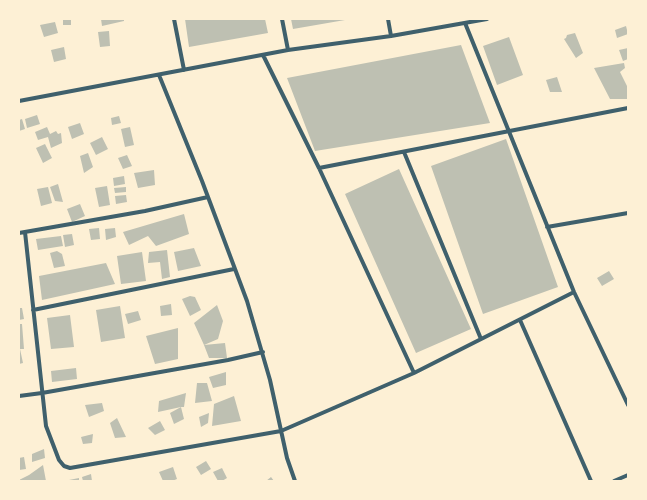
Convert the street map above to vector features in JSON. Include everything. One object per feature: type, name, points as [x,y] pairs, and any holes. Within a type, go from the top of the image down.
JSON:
[{"type":"street","points":[[174,19],[184,70]]},
{"type":"street","points":[[282,19],[288,50]]},
{"type":"street","points":[[388,19],[391,36]]},
{"type":"street","points":[[19,101],[288,50],[391,36],[487,19]]},
{"type":"street","points":[[465,23],[574,292],[628,405]]},
{"type":"street","points":[[263,55],[319,168],[414,373]]},
{"type":"street","points":[[159,75],[208,197],[247,301],[270,380],[287,458],[295,481]]},
{"type":"street","points":[[319,168],[628,108]]},
{"type":"street","points":[[404,152],[481,339]]},
{"type":"street","points":[[19,233],[208,197]]},
{"type":"street","points":[[548,227],[628,213]]},
{"type":"street","points":[[25,232],[46,426],[60,460],[64,466],[70,468],[282,431],[414,373],[574,292]]},
{"type":"street","points":[[33,310],[234,269]]},
{"type":"street","points":[[520,320],[591,481]]},
{"type":"street","points":[[19,396],[228,360],[262,352]]},
{"type":"street","points":[[614,481],[628,475]]},
{"type":"building","points":[[63,19],[71,19],[71,25],[63,25]]},
{"type":"building","points":[[101,19],[124,19],[124,21],[102,26]]},
{"type":"building","points":[[185,19],[265,19],[268,33],[189,47]]},
{"type":"building","points":[[291,19],[345,19],[345,20],[293,29]]},
{"type":"building","points":[[55,22],[58,33],[44,37],[40,25]]},
{"type":"building","points":[[626,26],[628,34],[617,38],[615,30]]},
{"type":"building","points":[[109,31],[110,46],[100,47],[98,32]]},
{"type":"building","points":[[575,33],[583,53],[576,58],[564,39],[567,35]]},
{"type":"building","points":[[509,37],[523,75],[497,85],[483,46]]},
{"type":"building","points":[[461,45],[490,123],[315,151],[287,78]]},
{"type":"building","points":[[64,47],[66,59],[54,62],[51,50]]},
{"type":"building","points":[[628,48],[628,59],[623,61],[619,50]]},
{"type":"building","points":[[624,63],[625,68],[620,72],[628,88],[628,99],[610,99],[594,68]]},
{"type":"building","points":[[557,77],[562,92],[550,92],[546,80]]},
{"type":"building","points":[[37,115],[40,124],[27,128],[25,119]]},
{"type":"building","points":[[119,116],[121,123],[112,125],[111,118]]},
{"type":"building","points":[[22,119],[25,129],[19,131],[19,120]]},
{"type":"building","points":[[80,123],[84,134],[72,139],[68,127]]},
{"type":"building","points":[[47,127],[50,134],[56,131],[58,134],[61,133],[62,143],[51,148],[48,137],[38,140],[35,132]]},
{"type":"building","points":[[130,127],[134,145],[125,147],[121,129]]},
{"type":"building","points":[[102,137],[108,149],[96,155],[90,143]]},
{"type":"building","points":[[506,139],[558,287],[483,314],[431,166]]},
{"type":"building","points":[[45,144],[52,158],[43,163],[36,148]]},
{"type":"building","points":[[88,153],[93,167],[84,173],[80,156]]},
{"type":"building","points":[[127,155],[132,166],[123,169],[118,158]]},
{"type":"building","points":[[399,169],[471,329],[416,353],[345,194]]},
{"type":"building","points":[[154,170],[155,185],[138,188],[134,173]]},
{"type":"building","points":[[124,176],[125,184],[114,186],[113,178]]},
{"type":"building","points":[[58,184],[63,202],[55,201],[50,187]]},
{"type":"building","points":[[107,186],[110,205],[99,207],[95,188]]},
{"type":"building","points":[[48,187],[52,203],[41,206],[37,189]]},
{"type":"building","points":[[126,187],[126,192],[115,193],[114,188]]},
{"type":"building","points":[[126,195],[127,202],[116,204],[115,196]]},
{"type":"building","points":[[80,204],[85,216],[72,222],[67,209]]},
{"type":"building","points":[[184,214],[189,234],[156,246],[148,236],[129,245],[123,232]]},
{"type":"building","points":[[99,228],[100,239],[91,240],[89,229]]},
{"type":"building","points":[[115,228],[116,237],[106,240],[105,229]]},
{"type":"building","points":[[72,234],[74,245],[65,247],[63,235]]},
{"type":"building","points":[[61,236],[63,246],[38,250],[36,239]]},
{"type":"building","points":[[194,248],[201,266],[178,271],[174,252]]},
{"type":"building","points":[[167,250],[170,277],[162,279],[160,262],[148,263],[149,252]]},
{"type":"building","points":[[57,251],[62,254],[65,266],[54,268],[50,253]]},
{"type":"building","points":[[142,252],[146,281],[121,284],[117,256]]},
{"type":"building","points":[[106,263],[115,284],[42,300],[39,276]]},
{"type":"building","points":[[609,271],[614,279],[602,286],[597,278]]},
{"type":"building","points":[[190,296],[195,297],[201,310],[190,316],[182,299]]},
{"type":"building","points":[[171,304],[172,315],[161,316],[160,306]]},
{"type":"building","points":[[217,305],[223,321],[218,339],[204,345],[194,323]]},
{"type":"building","points":[[120,306],[125,338],[101,342],[96,310]]},
{"type":"building","points":[[19,308],[22,308],[24,319],[19,320]]},
{"type":"building","points":[[138,311],[141,320],[128,324],[125,314]]},
{"type":"building","points":[[70,315],[74,347],[51,349],[47,318]]},
{"type":"building","points":[[19,324],[22,324],[24,349],[20,349],[23,363],[19,364]]},
{"type":"building","points":[[178,328],[178,359],[155,364],[146,336]]},
{"type":"building","points":[[225,343],[227,358],[209,358],[204,345]]},
{"type":"building","points":[[76,368],[77,379],[52,382],[51,371]]},
{"type":"building","points":[[226,372],[226,385],[213,388],[209,377]]},
{"type":"building","points":[[197,383],[207,383],[212,401],[195,403]]},
{"type":"building","points":[[186,393],[184,407],[158,412],[159,401]]},
{"type":"building","points":[[234,396],[241,421],[212,426],[214,404]]},
{"type":"building","points":[[102,403],[104,411],[89,417],[85,405]]},
{"type":"building","points":[[181,407],[184,419],[174,424],[170,413]]},
{"type":"building","points":[[209,413],[208,423],[201,427],[199,417]]},
{"type":"building","points":[[117,418],[126,437],[115,438],[110,423]]},
{"type":"building","points":[[160,421],[165,430],[155,435],[148,428]]},
{"type":"building","points":[[93,434],[92,443],[83,444],[81,437]]},
{"type":"building","points":[[44,449],[45,458],[32,462],[32,454]]},
{"type":"building","points":[[24,457],[26,469],[19,470],[19,458]]},
{"type":"building","points":[[206,461],[211,469],[201,475],[196,467]]},
{"type":"building","points":[[43,465],[46,481],[19,481],[19,480]]},
{"type":"building","points":[[173,467],[177,479],[172,481],[163,481],[159,472]]},
{"type":"building","points":[[222,468],[227,478],[222,481],[218,481],[213,472]]},
{"type":"building","points":[[91,474],[92,481],[83,481],[82,477]]},
{"type":"building","points":[[271,477],[274,481],[266,481]]},
{"type":"building","points":[[79,478],[79,481],[69,481],[69,480]]}]
